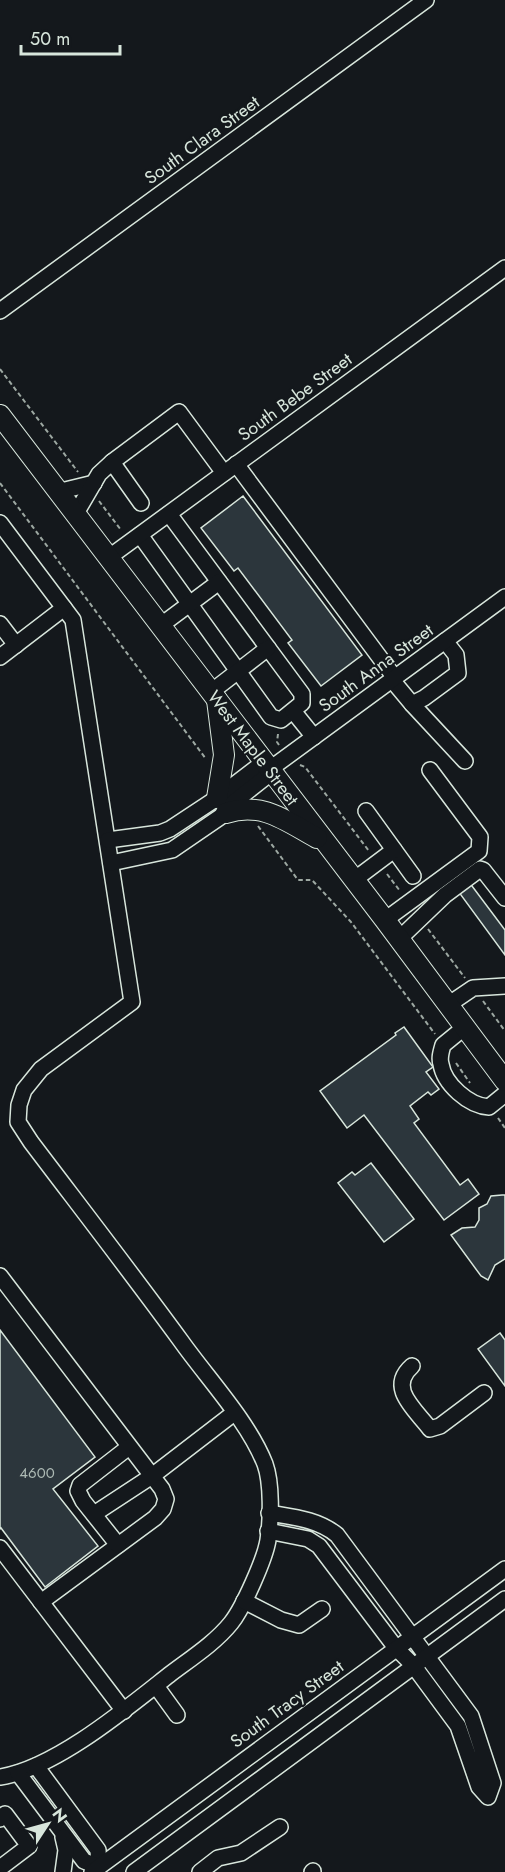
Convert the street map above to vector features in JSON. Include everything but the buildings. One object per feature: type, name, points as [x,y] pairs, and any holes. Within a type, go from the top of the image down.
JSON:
[{"type":"main road","name":"West Maple Street","points":[[0,415],[505,1081]]},
{"type":"main road","points":[[214,696],[224,755],[221,805],[267,811],[325,841]]},
{"type":"street","name":"South Clara Street","points":[[0,311],[426,0]]},
{"type":"street","name":"South Bebe Street","points":[[108,558],[505,268]]},
{"type":"street","points":[[75,515],[99,474],[179,412],[230,469],[412,704],[465,761]]},
{"type":"street","points":[[112,462],[141,503]]},
{"type":"street","points":[[57,492],[94,483]]},
{"type":"street","points":[[140,535],[272,717],[281,720],[302,703],[302,694],[169,514]]},
{"type":"street","points":[[0,523],[74,620],[132,1002],[41,1069],[24,1090],[19,1105],[18,1122],[30,1142],[249,1433],[266,1466],[270,1489],[268,1542],[244,1601],[231,1623],[208,1645],[124,1711],[59,1754],[36,1766],[0,1777]]},
{"type":"street","points":[[160,626],[219,582]]},
{"type":"street","name":"South Anna Street","points":[[221,805],[234,802],[269,768],[505,597]]},
{"type":"street","points":[[0,657],[64,608]]},
{"type":"street","points":[[0,624],[16,645]]},
{"type":"street","points":[[412,704],[423,699],[458,673],[456,656],[445,641]]},
{"type":"street","points":[[214,696],[238,671],[268,648]]},
{"type":"street","points":[[293,711],[314,737]]},
{"type":"street","points":[[385,920],[478,851],[480,837],[430,770]]},
{"type":"street","points":[[108,840],[160,833],[221,805]]},
{"type":"street","points":[[111,863],[172,850],[221,805]]},
{"type":"street","points":[[366,811],[413,876]]},
{"type":"street","points":[[354,880],[394,850]]},
{"type":"street","points":[[399,939],[445,895],[480,869],[505,898]]},
{"type":"street","points":[[448,1005],[473,988],[505,986]]},
{"type":"street","points":[[465,1027],[443,1045],[440,1064],[444,1073],[462,1096],[477,1106],[489,1107],[505,1094]]},
{"type":"street","points":[[0,1276],[152,1476],[166,1499],[163,1509],[155,1518],[41,1602]]},
{"type":"street","points":[[412,1366],[405,1372],[401,1382],[403,1393],[430,1429],[440,1426],[484,1393]]},
{"type":"street","points":[[94,1514],[152,1476],[234,1413]]},
{"type":"street","points":[[118,1545],[78,1491],[80,1485],[129,1447]]},
{"type":"street","points":[[268,1513],[319,1523],[337,1535],[471,1716],[493,1783],[489,1797],[479,1787],[458,1726],[319,1546],[308,1539],[268,1531]]},
{"type":"street","points":[[0,1548],[124,1711]]},
{"type":"street","name":"South Tracy Street","points":[[98,1870],[505,1569]]},
{"type":"street","points":[[135,1872],[426,1655],[505,1599]]},
{"type":"street","points":[[244,1601],[280,1620],[299,1625],[322,1609]]},
{"type":"street","points":[[156,1686],[177,1715]]},
{"type":"street","points":[[36,1766],[98,1850],[98,1870]]},
{"type":"street","points":[[18,1773],[84,1861],[98,1870]]},
{"type":"street","points":[[0,1818],[6,1814],[29,1846],[0,1868]]},
{"type":"street","points":[[200,1872],[218,1857],[241,1853],[280,1827]]},
{"type":"street","points":[[61,1831],[66,1850],[63,1872]]}]
